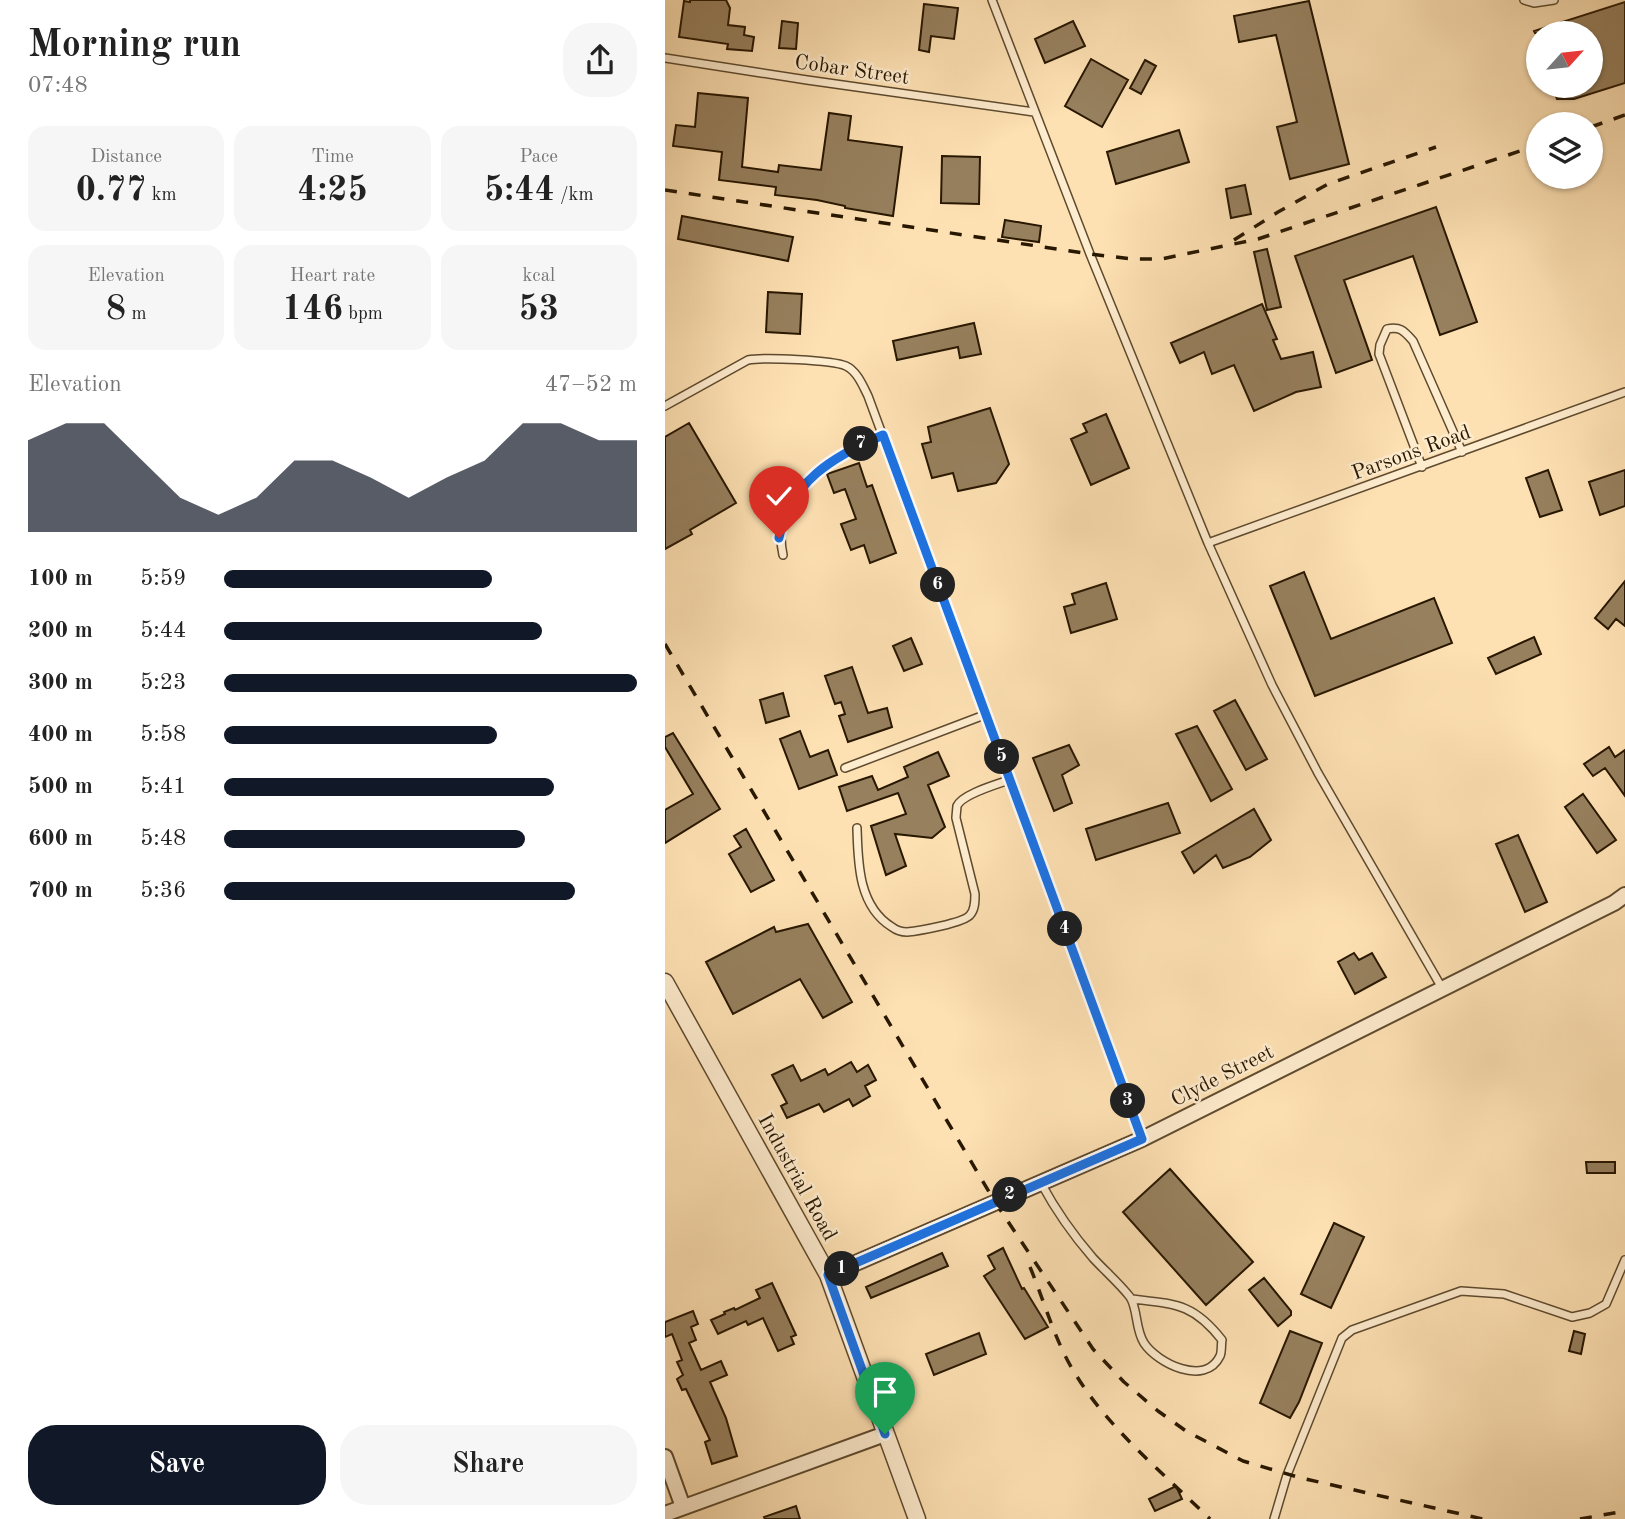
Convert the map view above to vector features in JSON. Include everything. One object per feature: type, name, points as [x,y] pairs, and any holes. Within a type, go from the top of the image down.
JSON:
[{"type":"street","name":"Clyde Street","points":[[828,1275],[1142,1139],[1625,895]]},
{"type":"street","name":"Industrial Road","points":[[665,982],[828,1275],[917,1519]]},
{"type":"street","points":[[665,1514],[885,1434]]},
{"type":"street","points":[[665,1457],[683,1507]]},
{"type":"lane","points":[[992,0],[1034,112],[1207,543],[1289,718],[1442,988]]},
{"type":"lane","points":[[1524,0],[1534,3],[1554,0]]},
{"type":"lane","name":"Cobar Street","points":[[665,58],[1034,112]]},
{"type":"lane","points":[[1422,467],[1379,354],[1387,329],[1395,327],[1404,330],[1413,341],[1462,452]]},
{"type":"lane","points":[[665,406],[748,360],[762,357],[847,366],[857,376],[883,435],[1142,1139]]},
{"type":"lane","name":"Parsons Road","points":[[1207,543],[1625,392]]},
{"type":"lane","points":[[783,555],[779,538],[782,524],[802,485],[838,457],[883,435]]},
{"type":"lane","points":[[845,768],[987,714]]},
{"type":"lane","points":[[857,828],[859,875],[868,898],[886,922],[904,932],[961,921],[970,916],[975,904],[975,894],[956,818],[957,806],[962,799],[974,793],[1009,780]]},
{"type":"lane","points":[[1040,1182],[1055,1209],[1091,1255],[1132,1299],[1144,1343],[1165,1363],[1188,1372],[1209,1367],[1220,1356],[1222,1340],[1206,1320],[1181,1306],[1132,1299]]},
{"type":"lane","points":[[1274,1519],[1287,1475],[1342,1338],[1352,1330],[1461,1291],[1504,1294],[1572,1317],[1590,1313],[1607,1304],[1625,1260]]},
{"type":"building","points":[[726,0],[730,8],[728,25],[745,27],[744,35],[754,37],[752,51],[727,49],[728,44],[679,37],[684,1]]},
{"type":"building","points":[[1309,1],[1349,164],[1290,179],[1277,127],[1297,122],[1276,35],[1239,42],[1234,16]]},
{"type":"building","points":[[1625,2],[1625,83],[1603,90],[1603,21],[1565,21]]},
{"type":"building","points":[[924,4],[958,8],[954,39],[931,36],[929,52],[919,50]]},
{"type":"building","points":[[782,21],[798,23],[796,49],[779,48]]},
{"type":"building","points":[[1073,21],[1085,46],[1045,63],[1035,39]]},
{"type":"building","points":[[1091,59],[1128,80],[1102,127],[1065,106]]},
{"type":"building","points":[[1145,60],[1156,66],[1141,94],[1130,88]]},
{"type":"building","points":[[698,93],[748,98],[742,167],[778,172],[779,165],[821,170],[829,113],[851,116],[848,140],[902,147],[893,216],[817,200],[775,195],[776,187],[719,180],[722,152],[673,146],[676,125],[695,127]]},
{"type":"building","points":[[1179,130],[1189,162],[1116,184],[1107,152]]},
{"type":"building","points":[[942,156],[980,157],[979,204],[941,203]]},
{"type":"building","points":[[1245,185],[1251,214],[1231,218],[1226,189]]},
{"type":"building","points":[[1436,207],[1477,322],[1440,335],[1413,256],[1344,280],[1372,360],[1336,373],[1295,256]]},
{"type":"building","points":[[682,216],[793,237],[788,261],[678,239]]},
{"type":"building","points":[[1005,220],[1041,226],[1039,242],[1002,237]]},
{"type":"building","points":[[1267,249],[1281,307],[1267,310],[1254,252]]},
{"type":"building","points":[[768,292],[802,294],[800,334],[766,332]]},
{"type":"building","points":[[1262,304],[1277,339],[1273,340],[1281,359],[1313,352],[1321,387],[1296,392],[1254,411],[1234,365],[1212,374],[1204,352],[1180,363],[1171,343]]},
{"type":"building","points":[[974,323],[981,354],[960,358],[958,347],[897,360],[893,341]]},
{"type":"building","points":[[990,408],[1009,464],[996,483],[958,491],[953,473],[932,478],[922,444],[931,442],[928,427]]},
{"type":"building","points":[[1106,414],[1129,468],[1091,485],[1071,439],[1087,432],[1083,424]]},
{"type":"building","points":[[689,423],[736,503],[690,530],[692,534],[665,549],[665,437]]},
{"type":"building","points":[[859,463],[867,487],[872,485],[896,553],[870,563],[864,545],[851,550],[841,524],[856,519],[845,489],[834,493],[827,474]]},
{"type":"building","points":[[1548,470],[1562,510],[1540,517],[1526,478]]},
{"type":"building","points":[[1625,470],[1625,506],[1600,515],[1589,482]]},
{"type":"building","points":[[1304,572],[1331,639],[1434,598],[1452,643],[1315,696],[1270,586]]},
{"type":"building","points":[[1625,581],[1625,626],[1616,619],[1608,629],[1595,618]]},
{"type":"building","points":[[1106,583],[1117,619],[1071,633],[1064,607],[1075,604],[1072,594]]},
{"type":"building","points":[[1534,637],[1541,654],[1496,674],[1488,658]]},
{"type":"building","points":[[911,638],[922,664],[904,671],[893,646]]},
{"type":"building","points":[[852,667],[868,713],[887,708],[892,727],[848,742],[839,716],[845,714],[841,702],[835,704],[825,676]]},
{"type":"building","points":[[783,693],[789,716],[766,723],[760,700]]},
{"type":"building","points":[[1235,700],[1267,759],[1246,770],[1214,711]]},
{"type":"building","points":[[1197,726],[1232,789],[1211,801],[1176,734]]},
{"type":"building","points":[[800,731],[810,757],[828,750],[837,775],[799,789],[780,739]]},
{"type":"building","points":[[673,733],[720,809],[665,843],[665,810],[693,794],[665,747],[665,737]]},
{"type":"building","points":[[1069,745],[1079,765],[1062,775],[1072,803],[1054,811],[1033,758]]},
{"type":"building","points":[[1609,747],[1615,757],[1625,750],[1625,796],[1605,768],[1593,776],[1584,764]]},
{"type":"building","points":[[938,752],[949,776],[928,785],[945,827],[932,838],[895,834],[906,866],[886,875],[871,826],[906,814],[898,793],[847,811],[839,787],[872,776],[878,790],[908,777],[904,767]]},
{"type":"building","points":[[1583,794],[1616,840],[1597,853],[1565,807]]},
{"type":"building","points":[[1168,803],[1180,833],[1096,860],[1086,829]]},
{"type":"building","points":[[1254,809],[1271,840],[1250,857],[1223,868],[1216,855],[1194,873],[1182,852]]},
{"type":"building","points":[[746,829],[774,880],[751,892],[729,854],[741,847],[734,836]]},
{"type":"building","points":[[1518,835],[1547,902],[1525,912],[1496,844]]},
{"type":"building","points":[[808,924],[852,1002],[823,1018],[800,979],[733,1014],[706,962],[774,927],[776,932]]},
{"type":"building","points":[[1354,953],[1359,960],[1372,953],[1386,977],[1355,994],[1338,962]]},
{"type":"building","points":[[851,1062],[857,1072],[868,1065],[876,1080],[865,1086],[870,1096],[853,1106],[849,1099],[824,1112],[819,1104],[787,1118],[781,1106],[787,1103],[772,1075],[793,1065],[801,1081],[825,1069],[828,1075]]},
{"type":"building","points":[[1586,1162],[1615,1162],[1615,1173],[1587,1173]]},
{"type":"building","points":[[1170,1169],[1253,1262],[1206,1305],[1123,1212]]},
{"type":"building","points":[[1334,1223],[1364,1237],[1331,1308],[1301,1294]]},
{"type":"building","points":[[1003,1248],[1022,1289],[1024,1288],[1048,1327],[1025,1339],[984,1276],[995,1269],[988,1256]]},
{"type":"building","points":[[942,1253],[948,1266],[871,1298],[866,1287]]},
{"type":"building","points":[[1264,1278],[1291,1311],[1291,1315],[1278,1326],[1249,1290]]},
{"type":"building","points":[[772,1283],[796,1335],[791,1337],[794,1344],[778,1351],[763,1318],[748,1325],[746,1321],[718,1334],[711,1320],[760,1298],[756,1290]]},
{"type":"building","points":[[693,1311],[698,1324],[691,1327],[696,1340],[689,1343],[701,1370],[721,1361],[727,1375],[710,1382],[726,1418],[737,1456],[712,1464],[705,1442],[710,1440],[686,1389],[682,1390],[677,1379],[683,1375],[677,1362],[682,1360],[672,1334],[665,1337],[665,1322]]},
{"type":"building","points":[[1290,1331],[1322,1343],[1290,1418],[1260,1403]]},
{"type":"building","points":[[1574,1331],[1585,1334],[1581,1354],[1569,1351]]},
{"type":"building","points":[[979,1333],[986,1354],[934,1375],[926,1354]]},
{"type":"building","points":[[1176,1486],[1182,1499],[1155,1511],[1149,1499]]},
{"type":"building","points":[[796,1506],[800,1519],[764,1517]]},
{"type":"railway","points":[[1603,123],[1625,115]]},
{"type":"railway","points":[[1234,240],[1328,184],[1436,147]]},
{"type":"railway","points":[[665,190],[1090,254],[1161,259],[1258,239],[1526,149]]},
{"type":"railway","points":[[665,644],[995,1202],[1093,1349],[1124,1382],[1158,1411],[1186,1431],[1243,1461],[1301,1478],[1483,1519]]},
{"type":"railway","points":[[1030,1267],[1062,1349],[1089,1395],[1121,1433],[1210,1519]]},
{"type":"railway","points":[[1580,1519],[1625,1511]]},
{"type":"route","points":[[779,538],[790,505],[802,485],[838,457],[883,435],[1142,1139],[828,1275],[885,1434]]}]
